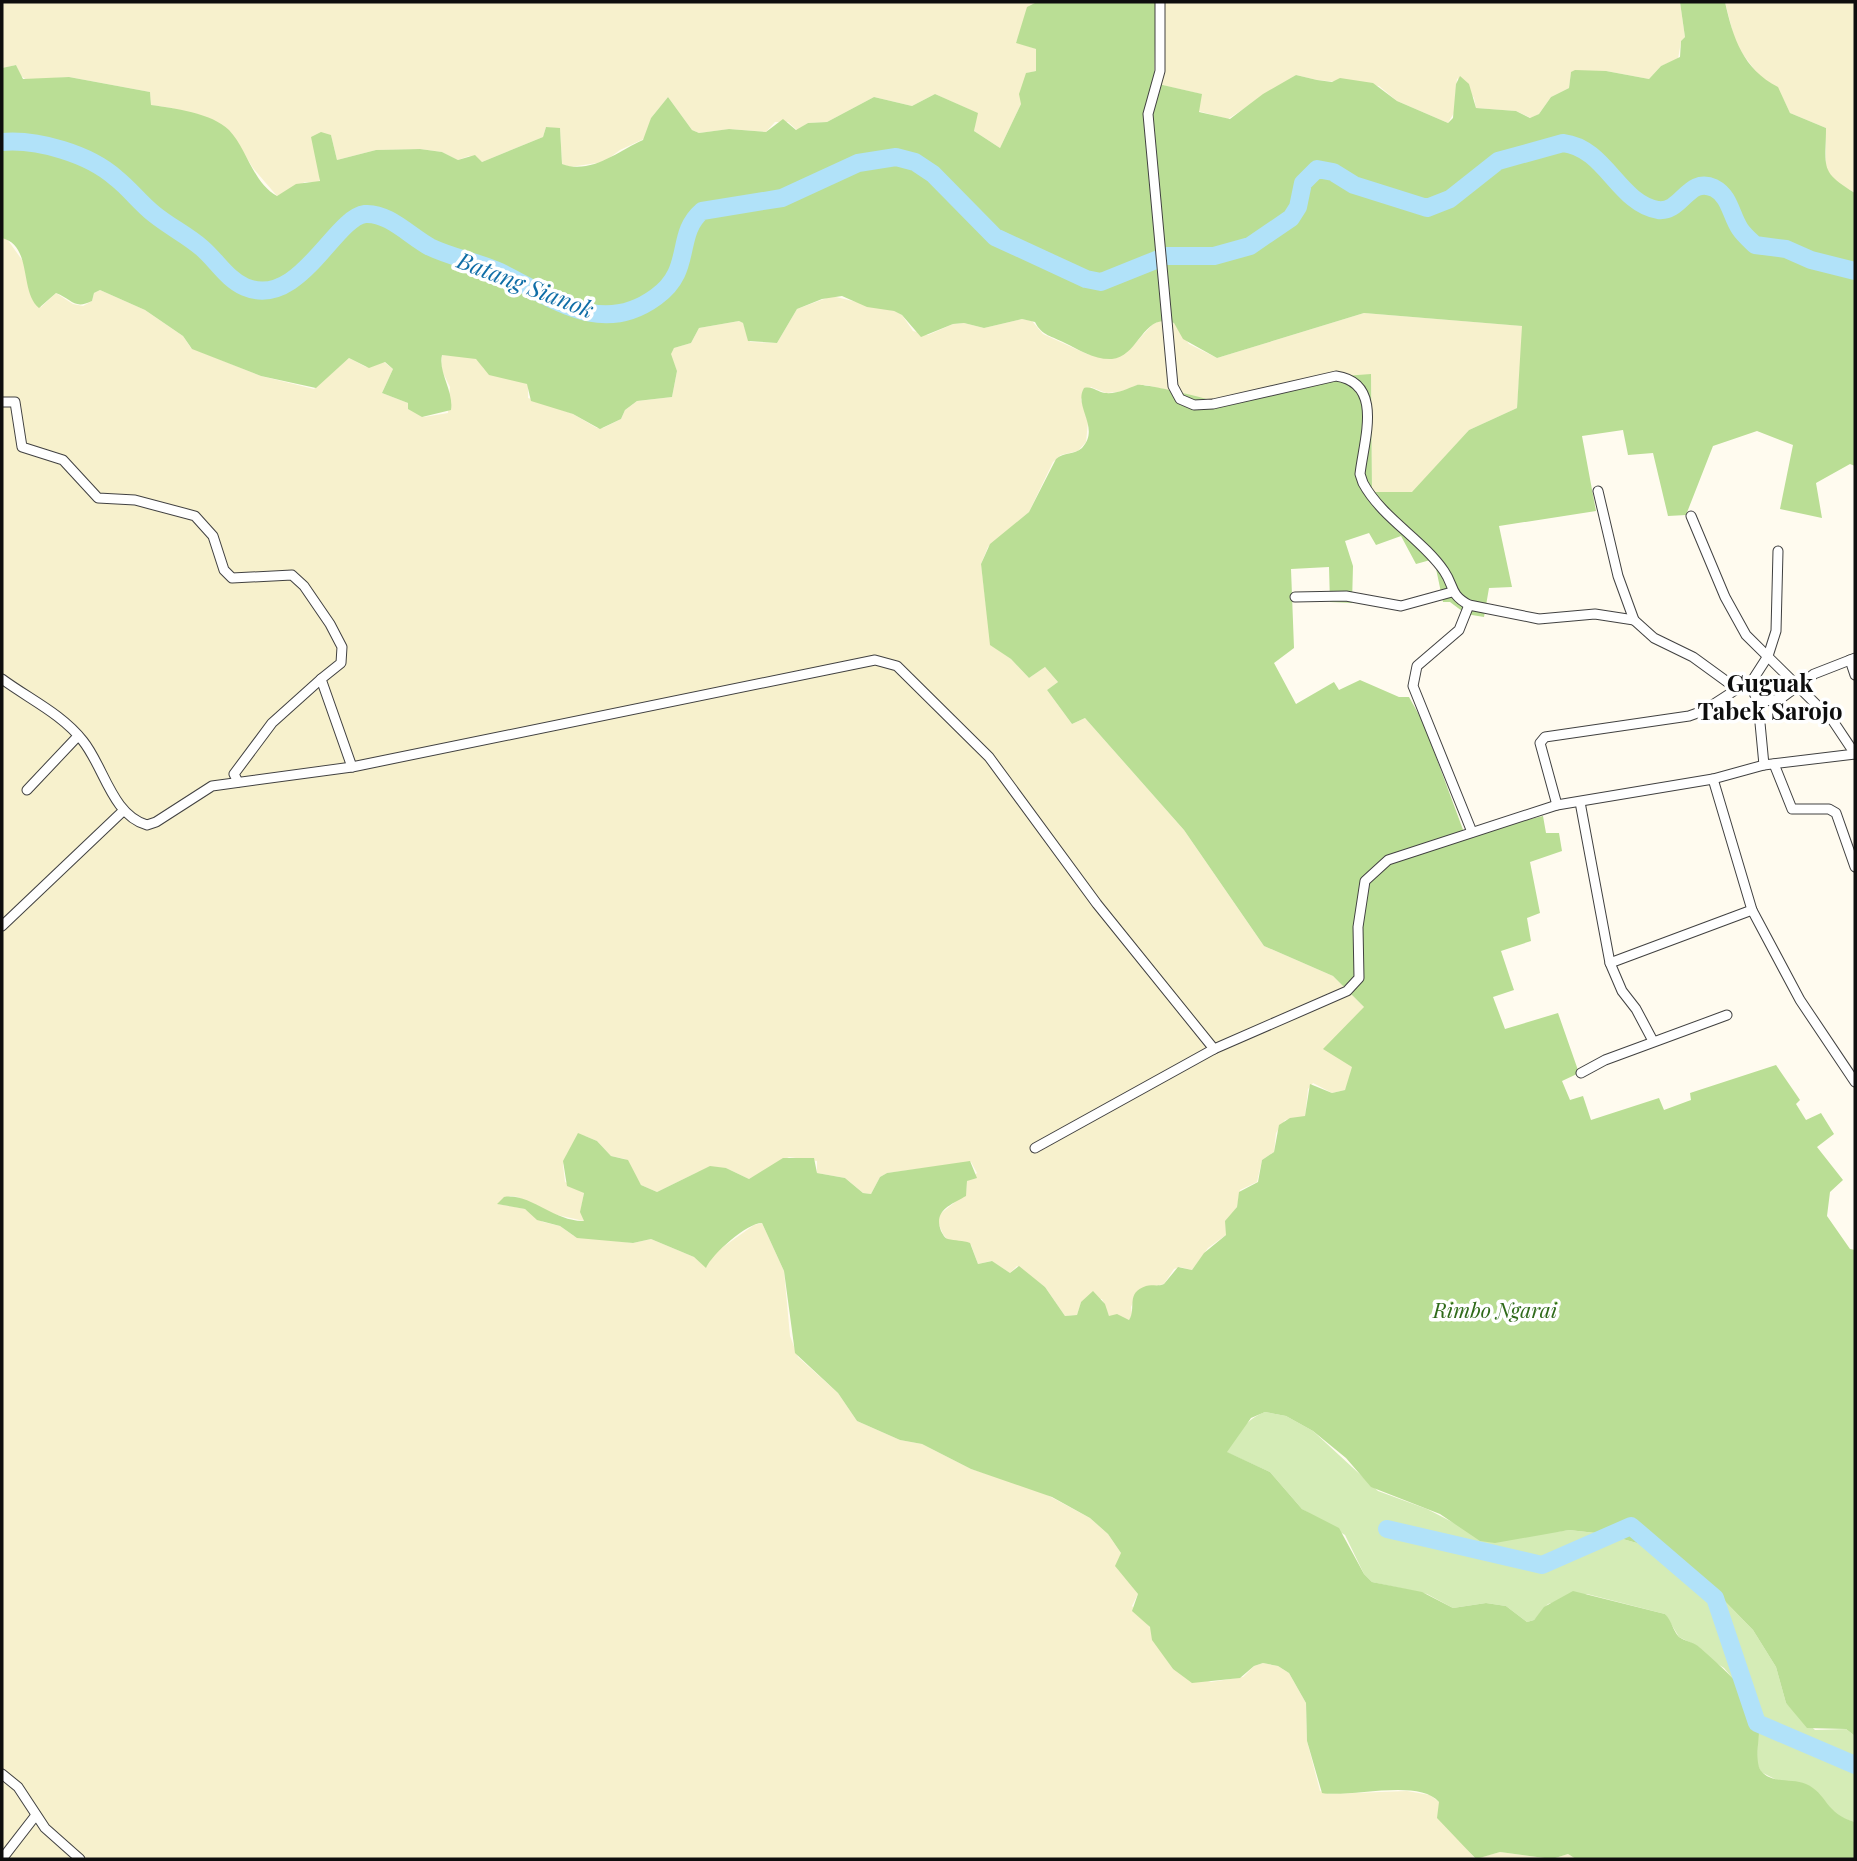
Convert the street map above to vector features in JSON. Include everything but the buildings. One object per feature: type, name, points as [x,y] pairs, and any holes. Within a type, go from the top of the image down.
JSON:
[{"type":"street","points":[[1160,2],[1160,71],[1148,114],[1173,386],[1180,399],[1194,405],[1213,404],[1336,376],[1350,378],[1363,389],[1368,403],[1360,474],[1363,483],[1368,492],[1445,572],[1452,592],[1469,605],[1539,619],[1595,614],[1634,620]]},
{"type":"street","points":[[2,402],[15,402],[22,447],[63,460],[98,498],[135,500],[195,516],[219,545],[224,570],[232,578],[292,575],[342,647],[341,663],[272,723],[234,774],[238,782]]},
{"type":"street","points":[[1598,491],[1618,576],[1634,620],[1654,638],[1693,657],[1737,689]]},
{"type":"street","points":[[1035,1148],[1214,1049],[1347,991],[1359,978],[1358,927],[1365,881],[1388,860],[1558,805],[1713,779],[1769,764],[1855,754],[1833,721],[1746,635],[1725,597],[1691,516]]},
{"type":"street","points":[[1558,805],[1540,743],[1545,737],[1689,716],[1703,712],[1737,689],[1750,684],[1768,656],[1776,631],[1778,551]]},
{"type":"street","points":[[1295,597],[1355,597],[1401,606],[1452,592]]},
{"type":"street","points":[[1469,605],[1459,630],[1417,666],[1413,686],[1472,832]]},
{"type":"street","points":[[1758,702],[1780,699],[1814,674],[1853,659],[1855,675]]},
{"type":"street","points":[[2,679],[66,722],[78,736],[124,811],[147,825],[212,786],[352,767],[875,660],[897,666],[989,757],[1097,904],[1214,1049]]},
{"type":"street","points":[[321,679],[352,767]]},
{"type":"street","points":[[1750,684],[1758,702],[1769,764],[1792,809],[1829,808],[1836,813],[1855,867]]},
{"type":"street","points":[[27,790],[78,736]]},
{"type":"street","points":[[1713,779],[1752,910],[1800,1000],[1855,1082]]},
{"type":"street","points":[[1580,802],[1610,963],[1622,991],[1636,1009],[1653,1041]]},
{"type":"street","points":[[2,926],[124,811]]},
{"type":"street","points":[[1610,963],[1752,910]]},
{"type":"street","points":[[1581,1073],[1605,1060],[1727,1015]]},
{"type":"street","points":[[2,1774],[13,1781],[53,1836],[80,1859]]},
{"type":"street","points":[[2,1859],[36,1815]]},
{"type":"shaded area","points":[[2,2],[1037,2],[1016,42],[1036,49],[1038,54],[1036,71],[1027,73],[1021,104],[1000,148],[974,131],[977,113],[935,94],[912,106],[874,97],[827,122],[808,123],[797,130],[788,122],[775,122],[766,132],[730,129],[699,133],[692,130],[668,97],[651,118],[646,138],[620,150],[604,162],[570,167],[562,164],[560,129],[546,127],[543,137],[482,162],[469,156],[458,160],[442,152],[420,149],[376,150],[337,160],[331,135],[319,182],[305,182],[277,196],[253,168],[231,133],[172,108],[151,105],[150,92],[69,77],[27,80],[21,76],[16,65],[2,68]]},
{"type":"shaded area","points":[[1156,2],[1680,2],[1685,37],[1681,41],[1678,59],[1661,66],[1649,79],[1606,71],[1571,72],[1569,88],[1551,97],[1539,114],[1531,118],[1516,111],[1476,108],[1474,98],[1457,78],[1454,113],[1448,123],[1397,101],[1379,86],[1317,80],[1296,75],[1228,119],[1198,111],[1201,94],[1154,83]]},
{"type":"shaded area","points":[[1725,2],[1855,2],[1855,193],[1833,180],[1826,170],[1826,128],[1790,113],[1779,90],[1763,81],[1736,45]]},
{"type":"shaded area","points":[[2,238],[7,239],[25,264],[41,307],[56,293],[73,304],[83,306],[92,301],[94,293],[100,290],[145,310],[183,336],[191,348],[261,376],[314,389],[349,358],[366,367],[384,362],[393,369],[382,393],[408,403],[408,408],[424,417],[448,413],[450,387],[441,369],[442,355],[471,357],[479,360],[484,369],[528,384],[528,398],[573,414],[597,428],[603,428],[621,419],[625,410],[637,401],[672,397],[677,371],[670,354],[674,348],[691,343],[699,328],[739,321],[743,323],[750,342],[777,343],[797,309],[832,296],[894,311],[902,315],[913,331],[928,335],[953,324],[964,323],[984,328],[1022,319],[1032,321],[1043,334],[1087,354],[1110,359],[1126,353],[1153,324],[1162,320],[1174,323],[1189,344],[1217,358],[1364,313],[1523,326],[1517,408],[1469,430],[1413,492],[1372,492],[1371,375],[1222,403],[1146,385],[1137,385],[1127,391],[1106,393],[1091,387],[1081,399],[1088,422],[1086,442],[1078,451],[1061,455],[1053,462],[1029,512],[988,547],[981,564],[991,645],[1011,659],[1029,678],[1045,667],[1058,682],[1047,690],[1072,724],[1085,718],[1184,830],[1264,946],[1333,976],[1364,1007],[1352,1075],[1345,1090],[1332,1093],[1313,1083],[1308,1089],[1305,1117],[1285,1120],[1276,1133],[1274,1152],[1262,1160],[1257,1182],[1240,1190],[1237,1207],[1226,1222],[1226,1235],[1208,1248],[1192,1270],[1180,1267],[1174,1269],[1164,1284],[1139,1290],[1131,1307],[1129,1320],[1109,1316],[1102,1299],[1081,1302],[1077,1315],[1065,1316],[1045,1287],[1017,1266],[1010,1273],[991,1261],[978,1264],[971,1245],[947,1239],[943,1234],[937,1220],[939,1215],[966,1193],[967,1181],[977,1173],[971,1162],[887,1173],[880,1177],[871,1194],[863,1193],[845,1178],[817,1173],[817,1161],[789,1157],[749,1179],[726,1168],[698,1172],[657,1192],[641,1185],[625,1159],[611,1156],[597,1141],[585,1136],[567,1154],[563,1165],[565,1182],[584,1192],[581,1209],[584,1221],[544,1212],[518,1197],[510,1196],[498,1204],[525,1209],[543,1222],[560,1226],[574,1236],[633,1243],[651,1239],[694,1257],[706,1267],[716,1252],[754,1225],[762,1223],[784,1271],[790,1336],[798,1357],[838,1393],[857,1421],[900,1440],[922,1444],[971,1469],[1038,1490],[1090,1518],[1108,1534],[1121,1553],[1131,1585],[1138,1594],[1132,1606],[1152,1630],[1156,1644],[1173,1669],[1211,1682],[1243,1677],[1254,1666],[1263,1663],[1278,1666],[1289,1673],[1306,1703],[1307,1741],[1320,1791],[1329,1794],[1407,1791],[1430,1795],[1439,1802],[1439,1814],[1475,1859],[2,1859]]},
{"type":"shaded area","points":[[1500,1852],[1552,1859],[1475,1859]]},
{"type":"shaded area","points":[[1568,1854],[1576,1859],[1552,1859]]},
{"type":"green space","name":"Rimbo Ngarai","points":[[1037,2],[1156,2],[1154,83],[1202,94],[1199,112],[1230,119],[1263,94],[1296,75],[1332,82],[1340,78],[1373,83],[1397,101],[1448,123],[1453,118],[1456,84],[1460,76],[1469,84],[1476,108],[1516,111],[1530,118],[1539,114],[1551,97],[1569,88],[1571,72],[1575,70],[1606,71],[1649,79],[1661,66],[1680,57],[1681,41],[1685,37],[1680,2],[1725,2],[1736,40],[1748,62],[1766,80],[1778,87],[1790,113],[1826,128],[1827,167],[1835,179],[1855,193],[1855,466],[1850,464],[1816,483],[1822,518],[1780,509],[1793,445],[1757,431],[1713,446],[1686,515],[1668,516],[1653,453],[1628,455],[1623,430],[1582,436],[1596,511],[1499,526],[1512,587],[1489,588],[1484,617],[1466,614],[1450,602],[1443,602],[1434,559],[1416,564],[1401,536],[1376,545],[1369,533],[1345,541],[1353,566],[1352,603],[1330,602],[1329,567],[1291,569],[1294,648],[1274,663],[1296,704],[1334,682],[1339,690],[1360,680],[1399,697],[1409,697],[1423,722],[1465,835],[1543,816],[1546,833],[1559,833],[1562,851],[1530,862],[1540,913],[1527,918],[1531,941],[1501,951],[1514,990],[1493,997],[1505,1029],[1558,1013],[1579,1073],[1562,1081],[1570,1100],[1583,1096],[1591,1120],[1659,1098],[1664,1110],[1691,1100],[1690,1093],[1776,1065],[1800,1100],[1796,1104],[1806,1120],[1821,1113],[1834,1134],[1817,1147],[1843,1180],[1830,1192],[1827,1216],[1850,1249],[1855,1250],[1855,1736],[1846,1729],[1807,1728],[1786,1703],[1776,1667],[1753,1630],[1713,1589],[1651,1547],[1605,1534],[1569,1530],[1495,1543],[1480,1541],[1440,1514],[1371,1487],[1346,1458],[1313,1431],[1286,1416],[1265,1412],[1251,1418],[1227,1452],[1270,1472],[1302,1509],[1339,1528],[1364,1574],[1372,1582],[1422,1592],[1453,1608],[1486,1603],[1506,1606],[1527,1622],[1534,1620],[1544,1607],[1573,1591],[1665,1614],[1679,1637],[1696,1645],[1713,1659],[1742,1687],[1756,1706],[1760,1719],[1758,1760],[1761,1771],[1771,1778],[1806,1784],[1838,1814],[1855,1822],[1855,1859],[1576,1859],[1568,1854],[1552,1859],[1500,1852],[1476,1859],[1437,1818],[1439,1802],[1429,1795],[1401,1790],[1322,1793],[1307,1741],[1306,1703],[1289,1673],[1278,1666],[1263,1663],[1254,1666],[1240,1678],[1192,1683],[1173,1669],[1152,1640],[1150,1627],[1132,1611],[1138,1594],[1115,1566],[1121,1553],[1108,1534],[1090,1518],[1052,1497],[971,1469],[922,1444],[900,1440],[857,1421],[838,1393],[795,1353],[784,1271],[762,1223],[748,1228],[731,1240],[706,1268],[694,1257],[651,1239],[633,1243],[577,1238],[560,1226],[537,1220],[525,1209],[497,1204],[504,1197],[514,1197],[563,1217],[584,1221],[580,1212],[584,1193],[567,1186],[563,1161],[578,1133],[597,1141],[611,1156],[628,1160],[641,1185],[657,1192],[710,1166],[726,1168],[749,1179],[783,1158],[814,1158],[817,1173],[845,1178],[863,1193],[871,1194],[880,1177],[887,1173],[970,1161],[977,1178],[967,1181],[966,1196],[949,1205],[941,1213],[939,1224],[945,1238],[970,1243],[978,1264],[992,1261],[1010,1273],[1019,1266],[1045,1287],[1065,1316],[1077,1315],[1081,1302],[1093,1291],[1105,1304],[1109,1316],[1117,1314],[1129,1320],[1134,1297],[1140,1289],[1148,1285],[1164,1284],[1178,1267],[1192,1270],[1204,1253],[1226,1235],[1225,1221],[1237,1207],[1239,1192],[1258,1182],[1262,1160],[1274,1152],[1279,1125],[1290,1118],[1305,1116],[1310,1084],[1332,1093],[1345,1090],[1352,1067],[1323,1049],[1364,1007],[1333,976],[1264,946],[1184,830],[1085,718],[1072,724],[1047,690],[1058,682],[1045,667],[1029,678],[1011,659],[990,645],[981,564],[990,544],[1029,512],[1056,459],[1079,450],[1087,440],[1088,425],[1082,402],[1084,388],[1110,393],[1142,385],[1218,403],[1318,378],[1371,374],[1372,492],[1412,492],[1469,430],[1517,408],[1522,326],[1364,313],[1217,358],[1183,339],[1174,323],[1164,321],[1155,323],[1148,329],[1129,351],[1106,359],[1093,356],[1044,333],[1035,322],[1022,319],[984,328],[964,323],[953,324],[921,337],[902,315],[894,311],[867,307],[842,296],[822,299],[797,309],[777,343],[748,341],[743,323],[739,321],[699,328],[691,343],[674,348],[671,354],[677,371],[672,397],[637,401],[625,410],[621,419],[600,429],[573,414],[531,401],[527,384],[489,375],[476,359],[442,355],[442,369],[451,410],[422,417],[408,409],[408,403],[382,393],[393,369],[385,362],[369,368],[349,358],[316,388],[261,376],[192,349],[183,336],[145,310],[100,290],[94,293],[92,301],[81,304],[73,303],[56,293],[39,308],[29,291],[18,250],[2,238],[2,68],[16,65],[23,79],[69,77],[150,92],[151,105],[192,112],[213,119],[229,130],[262,183],[277,196],[296,184],[320,181],[311,137],[321,132],[331,135],[337,160],[376,150],[420,149],[442,152],[458,160],[475,155],[482,162],[543,137],[546,127],[560,128],[562,164],[583,166],[604,160],[643,140],[651,118],[668,97],[692,130],[699,133],[729,129],[766,132],[783,119],[796,130],[808,123],[827,122],[874,97],[912,106],[935,94],[978,113],[974,131],[1000,148],[1021,104],[1019,94],[1026,73],[1036,71],[1036,49],[1016,43],[1027,7]]},
{"type":"green space","points":[[1265,1412],[1286,1416],[1313,1431],[1378,1491],[1427,1509],[1456,1524],[1539,1534],[1569,1530],[1605,1534],[1651,1547],[1713,1589],[1753,1630],[1776,1667],[1786,1703],[1815,1730],[1846,1729],[1855,1736],[1855,1822],[1838,1817],[1828,1806],[1761,1772],[1757,1764],[1759,1715],[1749,1698],[1724,1668],[1708,1658],[1699,1647],[1679,1637],[1665,1614],[1587,1594],[1548,1604],[1534,1620],[1527,1622],[1506,1606],[1486,1603],[1453,1608],[1427,1594],[1372,1582],[1364,1574],[1345,1535],[1302,1509],[1270,1472],[1226,1452],[1247,1423]]},
{"type":"waterway","name":"Batang Sianok","points":[[2,142],[47,146],[78,155],[105,169],[160,219],[196,243],[227,275],[245,287],[264,291],[282,286],[299,275],[353,219],[374,214],[391,221],[430,247],[500,272],[557,302],[596,314],[615,314],[635,309],[668,287],[680,264],[688,231],[702,211],[782,198],[858,163],[896,157],[915,162],[933,174],[995,237],[1086,279],[1101,282],[1166,256],[1214,256],[1250,246],[1291,218],[1298,207],[1303,183],[1317,169],[1333,172],[1354,185],[1427,208],[1450,199],[1498,161],[1563,143],[1578,147],[1590,155],[1632,197],[1644,205],[1658,210],[1666,209],[1691,190],[1705,186],[1714,188],[1724,196],[1740,229],[1755,245],[1786,249],[1811,260],[1855,271]]},
{"type":"waterway","points":[[1387,1529],[1542,1565],[1631,1526],[1715,1598],[1757,1723],[1855,1765]]},
{"type":"district","name":"Guguak Tabek Sarojo","points":[[1770,696]]}]
